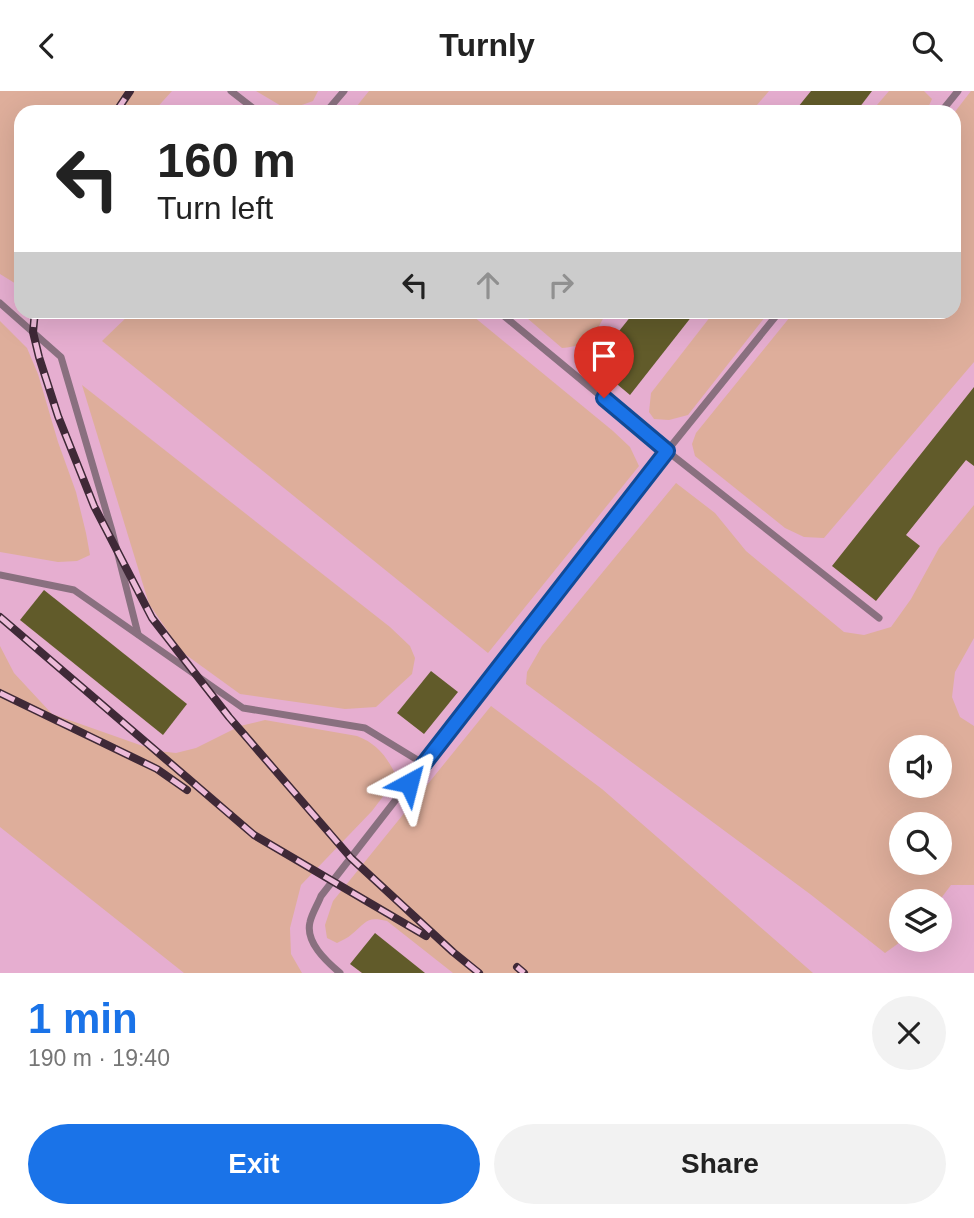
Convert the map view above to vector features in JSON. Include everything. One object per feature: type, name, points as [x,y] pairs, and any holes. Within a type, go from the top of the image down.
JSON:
[{"type":"lane","points":[[231,91],[249,105]]},
{"type":"lane","points":[[332,105],[344,91]]},
{"type":"lane","points":[[947,105],[958,91]]},
{"type":"lane","points":[[0,303],[14,315]]},
{"type":"lane","points":[[18,319],[61,357],[112,531],[138,634]]},
{"type":"lane","points":[[508,319],[667,451],[879,618]]},
{"type":"lane","points":[[340,973],[331,966],[311,940],[309,923],[321,896],[667,451],[774,319]]},
{"type":"lane","points":[[0,575],[74,590],[243,708],[365,728],[424,764]]},
{"type":"shaded area","points":[[0,91],[974,91],[974,973],[0,973]]},
{"type":"shaded area","points":[[0,91],[172,91],[159,105],[14,105],[14,283],[0,274]]},
{"type":"shaded area","points":[[256,91],[318,91],[313,101],[302,105],[280,105]]},
{"type":"shaded area","points":[[369,91],[769,91],[757,105],[358,105]]},
{"type":"shaded area","points":[[889,91],[924,91],[932,99],[929,105],[877,105]]},
{"type":"shaded area","points":[[971,91],[974,91],[974,362],[824,538],[804,537],[785,528],[695,456],[692,444],[696,433],[788,319],[961,319],[960,105]]},
{"type":"shaded area","points":[[125,319],[477,319],[613,431],[630,447],[639,466],[488,653],[102,341]]},
{"type":"shaded area","points":[[528,319],[603,319],[595,334],[586,342],[562,348]]},
{"type":"shaded area","points":[[709,319],[763,319],[688,415],[669,420],[654,419],[649,412],[651,393]]},
{"type":"shaded area","points":[[0,321],[27,348],[76,492],[90,555],[77,561],[58,562],[0,552]]},
{"type":"shaded area","points":[[82,385],[390,627],[410,646],[415,658],[412,674],[376,707],[345,709],[240,694],[182,652],[149,604]]},
{"type":"shaded area","points":[[676,483],[715,513],[746,551],[844,632],[864,635],[891,627],[911,599],[939,548],[974,505],[974,638],[955,672],[952,697],[960,717],[974,726],[974,885],[951,885],[948,889],[889,889],[889,950],[885,953],[810,894],[526,684],[527,672],[542,646]]},
{"type":"shaded area","points":[[0,646],[14,673],[52,714],[157,751],[176,753],[196,748],[240,726],[265,720],[357,736],[382,753],[397,778],[372,811],[301,885],[290,928],[291,954],[302,973],[184,973],[0,827]]},
{"type":"shaded area","points":[[491,706],[602,789],[813,973],[453,973],[387,921],[367,921],[349,937],[337,943],[327,938],[325,925],[333,901]]},
{"type":"building","points":[[811,91],[872,91],[861,105],[800,105]]},
{"type":"building","points":[[629,319],[690,319],[630,395],[593,364]]},
{"type":"building","points":[[974,387],[974,466],[966,460],[906,535],[920,546],[876,601],[832,566]]},
{"type":"building","points":[[44,590],[187,704],[163,735],[20,620]]},
{"type":"building","points":[[431,671],[458,692],[424,734],[397,713]]},
{"type":"building","points":[[375,933],[425,973],[362,973],[350,964]]},
{"type":"railway","points":[[121,105],[130,91]]},
{"type":"railway","points":[[34,319],[33,332],[39,357],[58,416],[94,506],[152,618],[229,717],[351,858],[479,973]]},
{"type":"railway","points":[[0,617],[254,835],[426,936]]},
{"type":"railway","points":[[0,693],[157,769],[187,790]]},
{"type":"railway","points":[[517,967],[524,973]]},
{"type":"route","points":[[409,783],[667,451],[604,398]]}]
